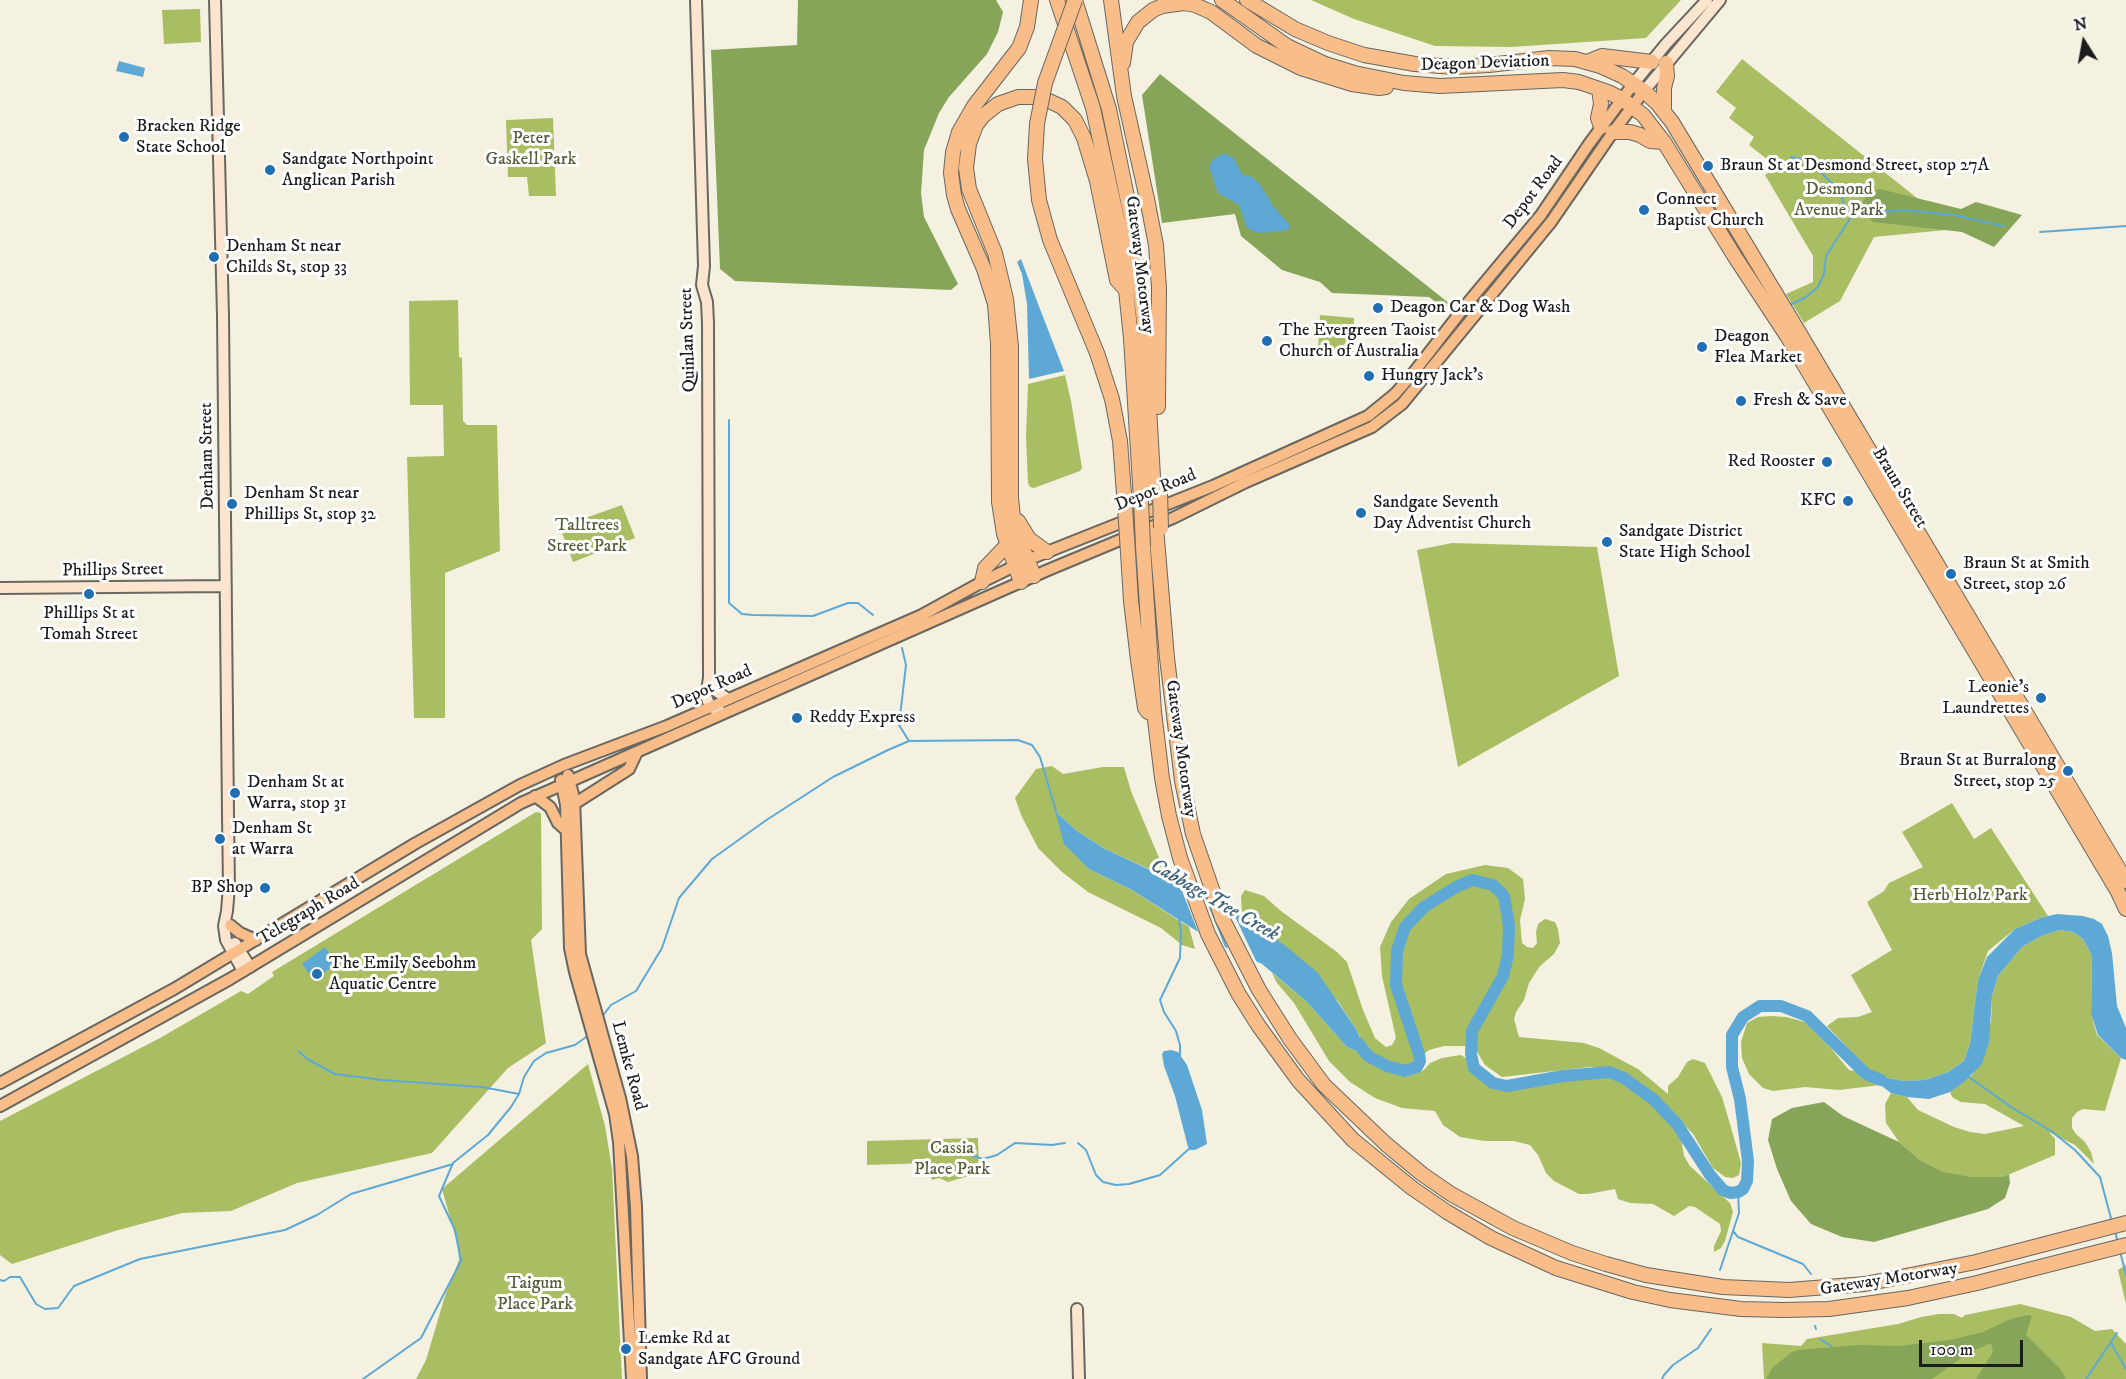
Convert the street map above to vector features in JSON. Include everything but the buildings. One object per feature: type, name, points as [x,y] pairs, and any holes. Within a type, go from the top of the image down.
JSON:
[{"type":"highway","points":[[1021,563],[1007,545],[998,487],[997,317],[988,280],[954,195],[951,162],[964,123],[1019,48],[1030,18],[1031,0]]},
{"type":"highway","name":"Gateway Motorway","points":[[1058,0],[1086,85],[1120,233],[1141,500],[1155,724],[1165,797],[1180,858],[1197,908],[1220,960],[1258,1025],[1298,1080],[1353,1140],[1384,1167],[1447,1212],[1491,1238],[1539,1261],[1588,1279],[1642,1294],[1741,1309],[1810,1310],[1863,1305],[1942,1292],[2126,1245]]},
{"type":"highway","points":[[1075,0],[1045,83],[1037,124],[1035,159],[1039,200],[1050,240],[1097,353],[1112,399],[1120,441],[1131,601],[1145,708],[1155,724]]},
{"type":"highway","name":"Gateway Motorway","points":[[1075,0],[1109,110],[1131,216],[1144,321],[1167,658],[1178,756],[1188,812],[1204,870],[1222,918],[1250,975],[1290,1040],[1324,1085],[1387,1145],[1422,1174],[1486,1214],[1532,1237],[1593,1260],[1656,1276],[1723,1287],[1789,1290],[1865,1284],[1966,1264],[2126,1223]]},
{"type":"highway","points":[[1112,0],[1118,61],[1151,219],[1158,271],[1157,493]]},
{"type":"highway","name":"Deagon Deviation","points":[[1222,0],[1264,31],[1304,54],[1354,73],[1404,83],[1440,86],[1563,80],[1599,88],[1627,103]]},
{"type":"highway","name":"Deagon Deviation","points":[[1247,0],[1313,38],[1344,49],[1395,61],[1453,66],[1489,65],[1549,58],[1587,62],[1610,70],[1639,87],[1664,111]]},
{"type":"highway","points":[[1122,77],[1126,42],[1138,22],[1162,6],[1184,3],[1195,4],[1211,12],[1257,46],[1301,68],[1352,84],[1380,88],[1404,83]]},
{"type":"highway","points":[[1587,62],[1602,56],[1659,63],[1667,76],[1664,88],[1664,111]]},
{"type":"highway","points":[[1599,88],[1601,100],[1598,118],[1607,130],[1630,132],[1650,141],[1664,142]]},
{"type":"highway","points":[[1027,579],[1021,563],[1014,527],[1010,476],[1009,316],[998,262],[973,200],[966,168],[976,125],[990,110],[1007,99],[1036,97],[1062,107],[1076,120],[1084,138],[1096,181],[1117,280],[1126,290]]},
{"type":"highway","name":"Braun Street","points":[[1627,103],[1648,121],[1664,142],[1735,258],[1793,346],[2126,909]]},
{"type":"highway","name":"Braun Street","points":[[1664,111],[2126,881]]},
{"type":"highway","points":[[1014,514],[1029,538],[1047,552]]},
{"type":"highway","points":[[982,582],[985,568],[1007,545]]},
{"type":"main road","name":"Depot Road","points":[[561,767],[641,737],[922,615],[1021,563],[1231,478],[1354,424],[1377,410],[1414,372],[1541,215],[1639,87]]},
{"type":"main road","name":"Depot Road","points":[[637,752],[1027,579],[1173,518],[1246,482],[1355,435],[1385,419],[1402,404],[1551,222],[1607,130]]},
{"type":"main road","name":"Telegraph Road","points":[[0,1106],[135,1033],[246,969],[484,824],[535,796],[637,752]]},
{"type":"main road","points":[[574,804],[629,768],[637,752]]},
{"type":"main road","name":"Lemke Road","points":[[561,767],[574,804],[582,982]]},
{"type":"main road","name":"Telegraph Road","points":[[0,1083],[174,989],[440,829],[520,785],[561,767]]},
{"type":"main road","name":"Lemke Road","points":[[566,783],[568,933],[572,962],[582,982],[625,1117],[634,1179],[642,1379]]},
{"type":"main road","points":[[535,796],[550,807],[558,823],[566,830]]},
{"type":"main road","points":[[230,925],[240,933],[256,940]]},
{"type":"main road","name":"Lemke Road","points":[[604,1056],[620,1142],[632,1379]]},
{"type":"street","name":"Denham Street","points":[[215,0],[223,304],[227,911],[236,952]]},
{"type":"street","name":"Quinlan Street","points":[[696,0],[704,272],[702,285],[707,302],[708,323],[709,678],[706,696],[710,707]]},
{"type":"street","points":[[1639,87],[1707,0]]},
{"type":"street","points":[[1659,63],[1720,0]]},
{"type":"street","name":"Phillips Street","points":[[0,588],[226,586]]},
{"type":"street","points":[[709,678],[716,691],[728,699]]},
{"type":"street","points":[[710,707],[719,710],[730,706],[740,707]]},
{"type":"street","name":"Denham Street","points":[[227,911],[224,931],[246,969]]},
{"type":"street","points":[[1077,1309],[1079,1379]]},
{"type":"green space","points":[[798,0],[996,0],[1003,12],[998,32],[987,54],[949,97],[939,113],[924,150],[921,193],[924,217],[958,284],[951,290],[735,281],[720,269],[711,50],[797,45]]},
{"type":"green space","points":[[1311,0],[1681,0],[1646,38],[1511,47],[1435,46],[1354,19]]},
{"type":"green space","points":[[200,9],[201,42],[164,44],[162,10]]},
{"type":"green space","name":"Desmond Avenue Park","points":[[1742,59],[1956,229],[1874,237],[1840,301],[1804,323],[1786,294],[1813,282],[1813,256],[1765,175],[1777,167],[1749,145],[1754,137],[1729,118],[1736,108],[1716,92]]},
{"type":"green space","points":[[1160,74],[1450,304],[1446,310],[1429,297],[1332,293],[1320,282],[1282,270],[1241,236],[1235,214],[1162,223],[1142,95]]},
{"type":"green space","name":"Peter Gaskell Park","points":[[553,118],[556,196],[529,196],[527,177],[508,177],[506,120]]},
{"type":"green space","points":[[1880,189],[1961,209],[1976,202],[2022,215],[1994,247],[1962,232],[1873,222],[1860,207],[1869,192]]},
{"type":"green space","points":[[458,300],[463,421],[467,425],[497,425],[500,551],[445,573],[445,718],[414,718],[407,457],[444,456],[443,405],[410,405],[409,301]]},
{"type":"green space","points":[[1320,315],[1354,318],[1353,352],[1318,350]]},
{"type":"green space","points":[[1065,375],[1082,468],[1080,471],[1034,488],[1030,487],[1026,437],[1028,384]]},
{"type":"green space","name":"Talltrees Street Park","points":[[622,505],[635,538],[573,562],[560,527]]},
{"type":"green space","points":[[1452,543],[1597,547],[1619,676],[1458,767],[1417,550]]},
{"type":"green space","points":[[1052,766],[1063,774],[1103,767],[1124,767],[1131,791],[1167,877],[1105,849],[1077,831],[1056,812],[1089,869],[1132,890],[1189,927],[1195,949],[1182,945],[1161,928],[1088,892],[1062,872],[1038,848],[1015,798],[1036,769]]},
{"type":"green space","name":"Herb Holz Park","points":[[1952,803],[1974,839],[1991,828],[2048,916],[2015,929],[1988,951],[1978,980],[1970,1044],[1964,1061],[1948,1072],[1925,1080],[1904,1081],[1867,1074],[1881,1085],[1839,1090],[1805,1087],[1773,1091],[1763,1088],[1749,1074],[1742,1058],[1741,1042],[1747,1023],[1758,1017],[1786,1017],[1805,1022],[1849,1070],[1865,1073],[1847,1047],[1827,1026],[1838,1018],[1858,1017],[1872,1012],[1851,975],[1892,950],[1867,902],[1884,891],[1889,883],[1923,867],[1902,832]]},
{"type":"green space","points":[[536,812],[541,813],[542,929],[531,940],[546,1043],[508,1068],[432,1153],[297,1183],[231,1211],[182,1213],[115,1231],[12,1264],[0,1255],[0,1121],[160,1038],[241,991],[248,994],[274,976],[272,972]]},
{"type":"green space","points":[[1485,865],[1508,868],[1523,879],[1525,899],[1520,920],[1522,943],[1533,948],[1537,943],[1538,924],[1545,919],[1555,922],[1558,929],[1560,943],[1554,954],[1540,966],[1529,983],[1524,1000],[1516,1012],[1514,1019],[1519,1037],[1584,1043],[1599,1048],[1638,1069],[1668,1094],[1668,1086],[1678,1077],[1687,1062],[1693,1059],[1705,1063],[1722,1097],[1741,1163],[1739,1175],[1733,1178],[1725,1177],[1713,1168],[1693,1134],[1666,1105],[1643,1085],[1612,1068],[1590,1067],[1502,1077],[1485,1065],[1476,1050],[1466,1046],[1444,1046],[1429,1050],[1407,1066],[1386,1062],[1364,1046],[1337,1000],[1255,924],[1242,916],[1241,896],[1245,890],[1264,896],[1337,952],[1347,962],[1375,1038],[1386,1047],[1392,1045],[1396,1038],[1382,976],[1380,947],[1391,922],[1409,899],[1446,874]]},
{"type":"green space","points":[[2060,930],[2073,932],[2083,939],[2092,956],[2091,1014],[2097,1035],[2121,1058],[2105,1111],[2083,1109],[2072,1118],[2072,1128],[2085,1142],[2094,1164],[2075,1145],[2049,1132],[2055,1139],[2055,1155],[2003,1177],[1973,1177],[1942,1173],[1920,1160],[1899,1142],[1886,1123],[1885,1104],[1891,1093],[1907,1097],[1918,1110],[1970,1132],[1985,1134],[2024,1126],[1985,1104],[1961,1102],[1952,1097],[1950,1092],[1972,1075],[1991,1021],[1992,996],[1998,976],[2022,947],[2041,936]]},
{"type":"green space","points":[[1272,973],[1306,1001],[1347,1047],[1361,1053],[1379,1067],[1406,1077],[1424,1070],[1430,1063],[1442,1058],[1461,1055],[1467,1059],[1472,1070],[1484,1083],[1495,1088],[1509,1089],[1596,1077],[1610,1077],[1630,1086],[1649,1101],[1680,1132],[1684,1156],[1690,1166],[1730,1203],[1733,1212],[1721,1248],[1714,1252],[1714,1246],[1721,1231],[1720,1224],[1695,1207],[1689,1206],[1674,1216],[1653,1204],[1630,1203],[1618,1199],[1615,1189],[1579,1194],[1554,1181],[1546,1173],[1538,1155],[1530,1145],[1514,1141],[1485,1141],[1460,1137],[1443,1125],[1435,1111],[1402,1108],[1375,1098],[1350,1082],[1329,1061],[1294,1003],[1277,983]]},
{"type":"green space","name":"Taigum Place Park","points":[[588,1064],[605,1126],[612,1168],[622,1379],[416,1379],[426,1360],[445,1296],[459,1260],[458,1246],[442,1189]]},
{"type":"green space","points":[[1824,1102],[1843,1116],[1899,1142],[1920,1160],[1942,1172],[1973,1177],[2003,1177],[2009,1174],[2010,1183],[2005,1198],[1988,1209],[1874,1242],[1842,1237],[1811,1224],[1791,1201],[1777,1169],[1768,1140],[1772,1119],[1792,1108]]},
{"type":"green space","name":"Cassia Place Park","points":[[978,1138],[979,1173],[948,1182],[939,1178],[932,1180],[927,1163],[867,1165],[867,1141]]},
{"type":"green space","points":[[2126,1265],[2126,1304],[2118,1270]]},
{"type":"green space","points":[[2020,1304],[2071,1317],[2095,1331],[2112,1329],[2126,1344],[2126,1379],[1764,1379],[1762,1343],[1801,1346],[1807,1339],[1898,1324],[1921,1317],[1954,1314],[1962,1318],[1965,1315]]},
{"type":"green space","points":[[2032,1316],[2026,1335],[2061,1370],[2066,1379],[1976,1379],[1993,1352],[1991,1343],[1968,1353],[1932,1379],[1766,1379],[1772,1368],[1798,1350],[1859,1345],[1899,1346],[1950,1340],[1983,1332],[2011,1319]]},
{"type":"water","points":[[119,61],[145,68],[143,77],[116,71]]},
{"type":"water","points":[[1224,153],[1234,158],[1242,174],[1252,177],[1259,183],[1274,207],[1289,224],[1289,228],[1284,231],[1259,233],[1247,228],[1239,205],[1218,193],[1210,169],[1209,165],[1214,159]]},
{"type":"water","points":[[1021,259],[1064,371],[1029,379],[1027,304],[1022,274],[1017,262]]},
{"type":"water","points":[[1055,811],[1077,831],[1105,849],[1198,892],[1255,924],[1287,947],[1318,973],[1356,1029],[1368,1056],[1347,1047],[1306,1001],[1262,964],[1214,942],[1132,890],[1089,869],[1064,844]]},
{"type":"water","points":[[2057,914],[2094,919],[2102,924],[2108,936],[2117,1006],[2126,1028],[2126,1060],[2121,1058],[2098,1035],[2091,1014],[2092,956],[2083,939],[2073,932],[2060,930],[2041,936],[2022,947],[1998,976],[1992,996],[1989,1042],[1982,1064],[1964,1082],[1950,1092],[1929,1099],[1891,1093],[1866,1074],[1904,1081],[1925,1080],[1948,1072],[1964,1061],[1970,1044],[1978,980],[1987,957],[2015,929],[2040,918]]},
{"type":"water","points":[[325,947],[337,963],[314,980],[302,964]]},
{"type":"water","points":[[1164,1051],[1178,1052],[1187,1065],[1202,1110],[1207,1144],[1195,1150],[1190,1150],[1188,1147],[1175,1096],[1164,1066],[1162,1054]]},
{"type":"pier","points":[[1177,878],[1202,890],[1227,952],[1200,937]]},
{"type":"pier","points":[[1204,892],[1230,906],[1258,965],[1230,953]]},
{"type":"waterway","points":[[1791,157],[1804,160],[1818,169],[1840,192],[1844,205],[1853,214],[1905,210],[1953,215],[2004,226]]},
{"type":"waterway","points":[[1792,304],[1806,297],[1818,287],[1824,274],[1826,256],[1853,214]]},
{"type":"waterway","points":[[2040,232],[2126,226]]},
{"type":"waterway","points":[[729,420],[729,603],[742,614],[813,616],[848,603],[858,603],[873,615]]},
{"type":"waterway","points":[[902,648],[906,665],[899,725],[909,741]]},
{"type":"waterway","name":"Cabbage Tree Creek","points":[[601,1018],[611,1005],[636,991],[662,948],[679,898],[712,859],[833,777],[888,750],[909,741],[1018,740],[1032,745],[1040,757],[1056,811]]},
{"type":"waterway","name":"Cabbage Tree Creek","points":[[1358,1043],[1368,1056],[1387,1066],[1405,1071],[1417,1067],[1420,1061],[1419,1054],[1396,985],[1397,951],[1405,927],[1424,907],[1472,880],[1493,885],[1504,896],[1509,926],[1508,955],[1503,976],[1472,1031],[1471,1054],[1474,1068],[1493,1083],[1507,1086],[1563,1076],[1609,1072],[1624,1078],[1653,1099],[1677,1124],[1710,1175],[1723,1190],[1730,1193],[1743,1189],[1747,1181],[1748,1161],[1740,1099],[1732,1067],[1732,1035],[1743,1017],[1760,1006],[1781,1006],[1807,1016],[1866,1074],[1881,1080]]},
{"type":"waterway","points":[[1179,919],[1180,958],[1160,1000],[1164,1012],[1176,1031],[1180,1056]]},
{"type":"waterway","name":"Cabbage Tree Creek","points":[[363,1379],[421,1338],[461,1261],[455,1230],[439,1196],[453,1163],[488,1135],[511,1107],[534,1061],[546,1053],[575,1045],[589,1035]]},
{"type":"waterway","points":[[298,1051],[309,1060],[335,1074],[382,1080],[482,1087],[519,1094]]},
{"type":"waterway","points":[[1969,1077],[2011,1107],[2051,1131],[2075,1150],[2100,1177],[2112,1222]]},
{"type":"waterway","points":[[965,1153],[983,1159],[997,1155],[1015,1143],[1052,1145],[1065,1143]]},
{"type":"waterway","points":[[1078,1143],[1086,1150],[1096,1175],[1103,1182],[1116,1185],[1129,1184],[1160,1175],[1190,1148]]},
{"type":"waterway","points":[[0,1280],[20,1277],[36,1304],[45,1309],[58,1308],[74,1286],[140,1259],[285,1230],[317,1215],[351,1194],[453,1164]]},
{"type":"waterway","points":[[1720,1270],[1739,1213],[1738,1192]]},
{"type":"waterway","points":[[1733,1231],[1738,1237],[1803,1264],[1811,1274]]},
{"type":"waterway","points":[[2115,1231],[2118,1243]]},
{"type":"waterway","points":[[2120,1251],[2126,1275]]},
{"type":"waterway","points":[[1662,1379],[1673,1365],[1698,1348],[1711,1329]]},
{"type":"waterway","points":[[2086,1379],[2117,1333]]},
{"type":"waterway","points":[[1820,1339],[1831,1346]]},
{"type":"waterway","points":[[2111,1343],[2126,1369]]},
{"type":"place","name":"Bracken Ridge State School","points":[[124,137]]},
{"type":"place","name":"Braun St at Desmond Street, stop 27A","points":[[1708,166]]},
{"type":"place","name":"Sandgate Northpoint Anglican Parish","points":[[270,170]]},
{"type":"place","name":"Connect Baptist Church","points":[[1644,210]]},
{"type":"place","name":"Denham St near Childs St, stop 33","points":[[214,257]]},
{"type":"place","name":"Deagon Car & Dog Wash","points":[[1378,308]]},
{"type":"place","name":"The Evergreen Taoist Church of Australia","points":[[1267,341]]},
{"type":"place","name":"Deagon Flea Market","points":[[1702,347]]},
{"type":"place","name":"Hungry Jack's","points":[[1369,376]]},
{"type":"place","name":"Fresh & Save","points":[[1741,401]]},
{"type":"place","name":"Red Rooster","points":[[1827,462]]},
{"type":"place","name":"KFC","points":[[1848,501]]},
{"type":"place","name":"Denham St near Phillips St, stop 32","points":[[232,504]]},
{"type":"place","name":"Sandgate Seventh Day Adventist Church","points":[[1361,513]]},
{"type":"place","name":"Sandgate District State High School","points":[[1607,542]]},
{"type":"place","name":"Braun St at Smith Street, stop 26","points":[[1951,574]]},
{"type":"place","name":"Phillips St at Tomah Street","points":[[89,594]]},
{"type":"place","name":"Leonie's Laundrettes","points":[[2041,698]]},
{"type":"place","name":"Reddy Express","points":[[797,718]]},
{"type":"place","name":"Braun St at Burralong Street, stop 25","points":[[2068,771]]},
{"type":"place","name":"Denham St at Warra, stop 31","points":[[235,793]]},
{"type":"place","name":"Denham St at Warra","points":[[220,839]]},
{"type":"place","name":"BP Shop","points":[[265,888]]},
{"type":"place","name":"The Emily Seebohm Aquatic Centre","points":[[317,974]]},
{"type":"place","name":"Lemke Rd at Sandgate AFC Ground","points":[[626,1349]]}]
